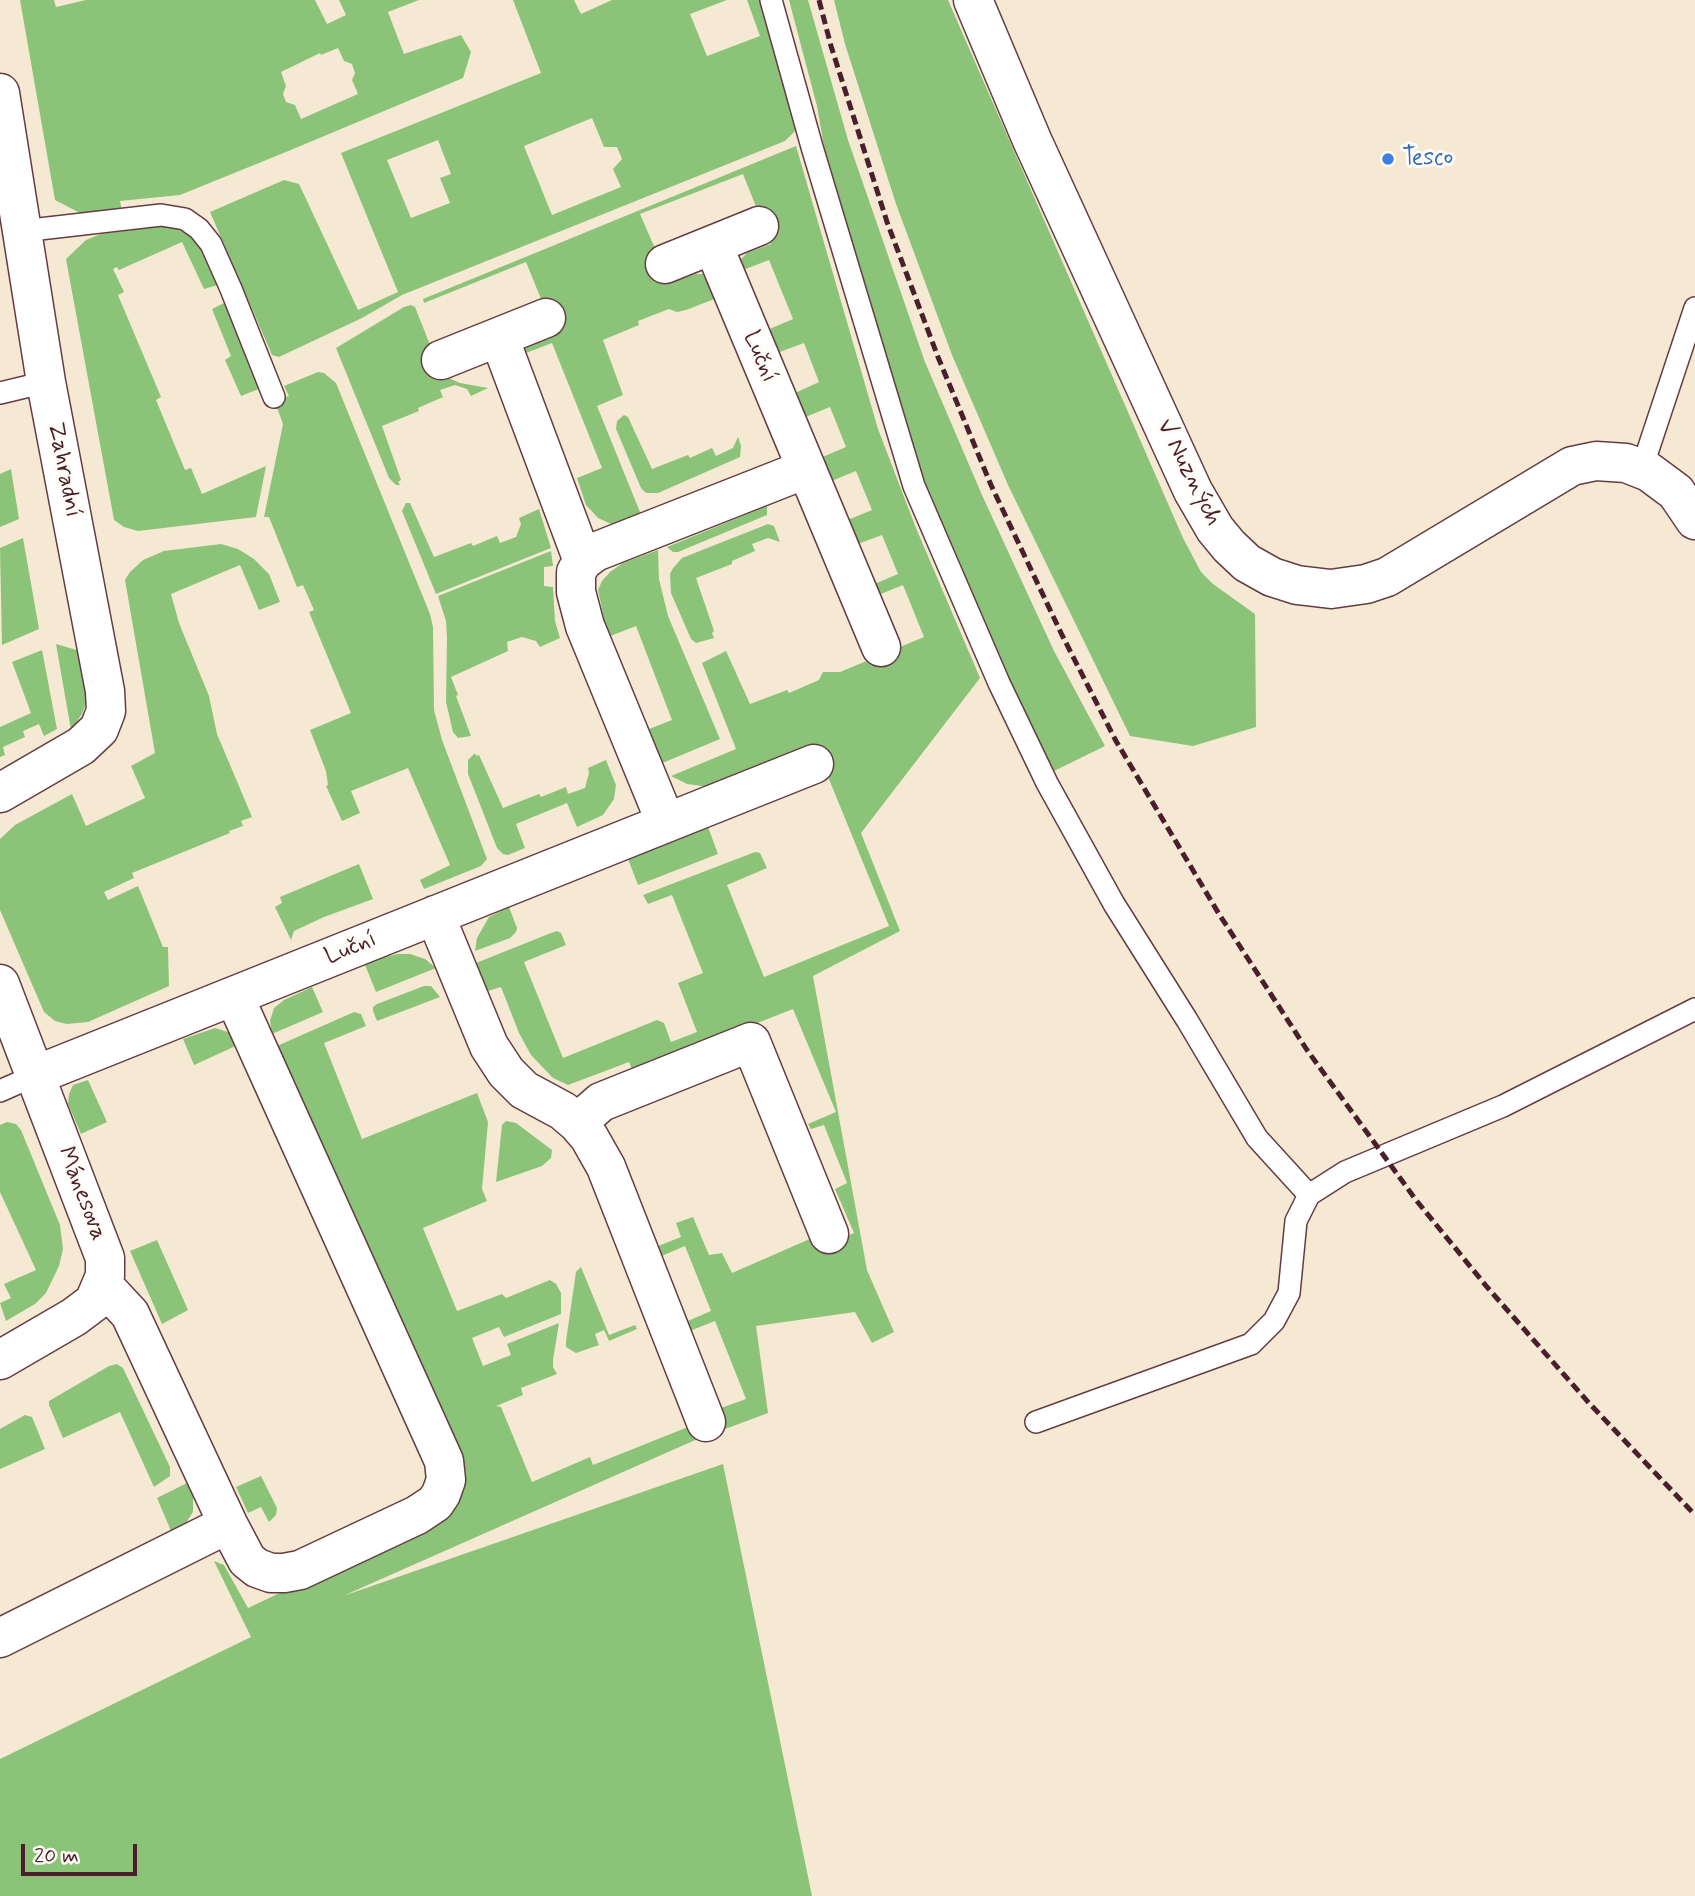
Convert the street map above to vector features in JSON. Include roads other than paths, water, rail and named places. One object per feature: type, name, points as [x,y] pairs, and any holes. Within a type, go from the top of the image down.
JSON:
[{"type":"street","name":"V Nuzných","points":[[973,0],[1032,139],[1193,491],[1215,529],[1247,563],[1272,577],[1297,585],[1331,589],[1366,584],[1387,577],[1572,466],[1606,461],[1642,468],[1661,479],[1676,492],[1692,515]]},
{"type":"street","name":"Zahradní","points":[[0,93],[46,382],[105,691],[106,711],[99,729],[81,746],[0,793]]},
{"type":"street","points":[[665,264],[759,226]]},
{"type":"street","name":"Luční","points":[[713,245],[881,648]]},
{"type":"street","points":[[441,360],[545,318]]},
{"type":"street","points":[[499,337],[583,561]]},
{"type":"street","points":[[666,823],[585,626],[576,592],[576,572],[583,561],[595,552],[806,469]]},
{"type":"street","name":"Luční","points":[[36,1075],[814,764]]},
{"type":"street","points":[[435,915],[489,1046],[506,1072],[524,1090],[563,1111],[577,1123],[589,1137],[606,1167],[706,1422]]},
{"type":"street","name":"Mánesova","points":[[0,984],[105,1258],[103,1285]]},
{"type":"street","points":[[0,1360],[74,1317],[94,1301],[103,1285],[130,1314],[247,1560],[264,1570],[284,1573],[300,1570],[417,1515],[435,1503],[441,1494],[446,1480],[444,1461],[234,996]]},
{"type":"street","points":[[577,1123],[601,1102],[751,1042],[829,1234]]},
{"type":"street","points":[[0,1638],[228,1524]]},
{"type":"lane","points":[[771,0],[812,147],[914,486],[999,683],[1048,783],[1114,904],[1187,1020],[1256,1138],[1310,1195]]},
{"type":"lane","points":[[22,231],[161,215],[185,219],[199,229],[211,244],[232,289],[274,397]]},
{"type":"lane","points":[[1642,468],[1695,308]]},
{"type":"lane","points":[[1,388],[46,382]]},
{"type":"lane","points":[[1036,1422],[1251,1344],[1275,1321],[1289,1293],[1296,1220],[1310,1195],[1345,1172],[1503,1106],[1695,1009]]},
{"type":"lane","points":[[0,1091],[36,1075]]},
{"type":"railway","points":[[819,0],[887,222],[938,357],[991,485],[1116,741],[1219,914],[1307,1050],[1416,1200],[1487,1287],[1589,1403],[1695,1515]]},
{"type":"place","name":"Tesco","points":[[1388,159]]}]
